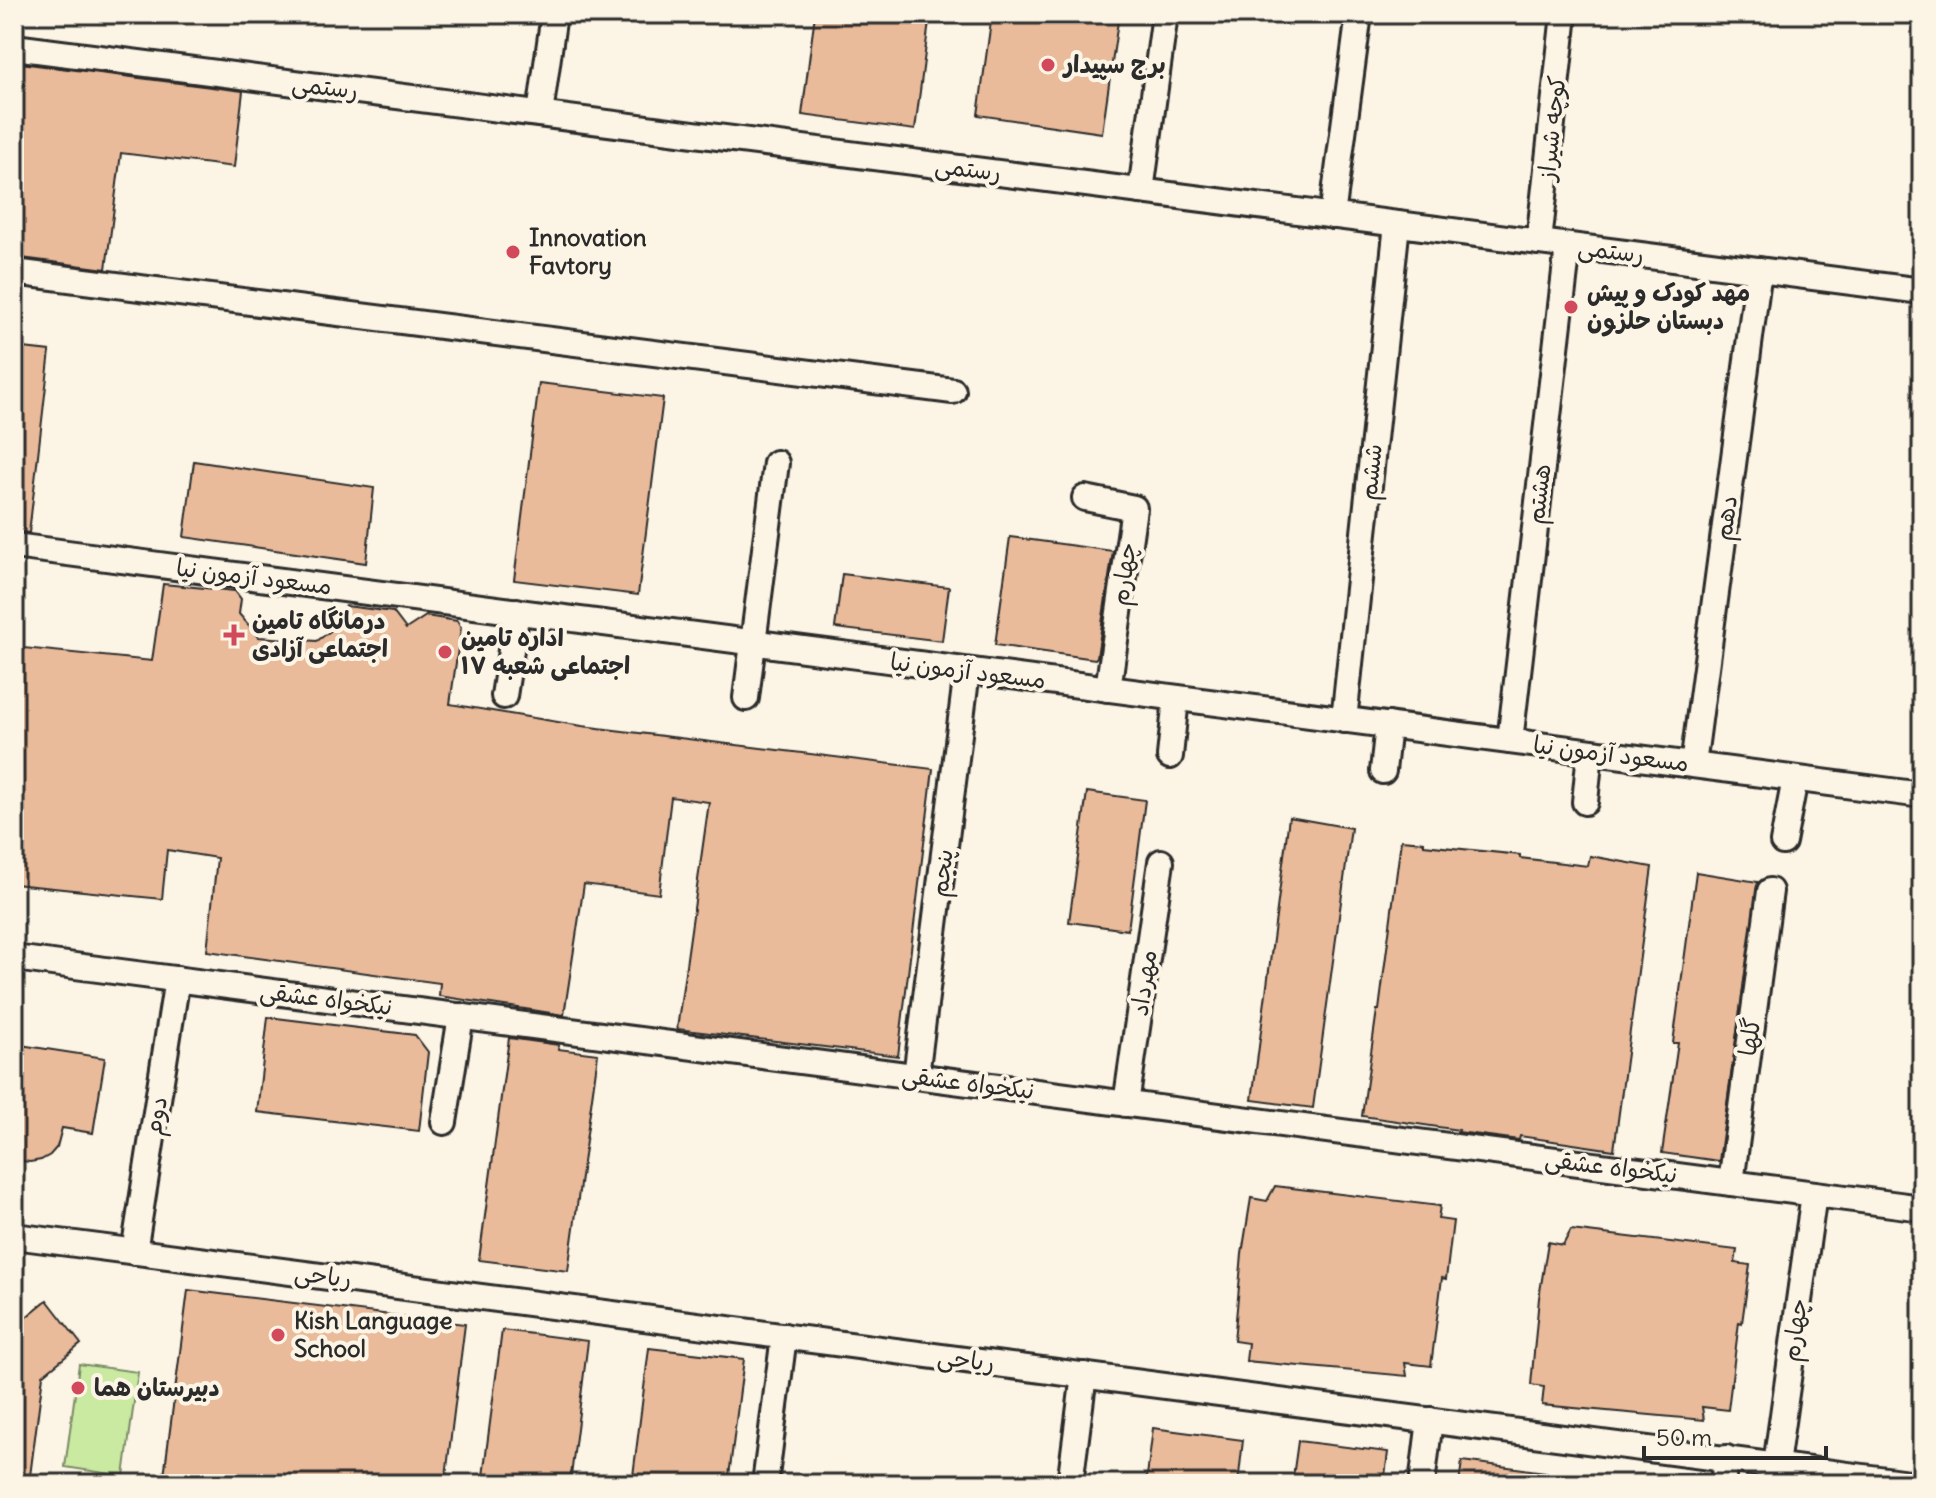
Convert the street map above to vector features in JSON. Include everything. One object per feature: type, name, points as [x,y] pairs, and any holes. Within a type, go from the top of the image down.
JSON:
[{"type":"street","points":[[540,114],[554,14]]},
{"type":"street","points":[[1141,191],[1165,14]]},
{"type":"street","points":[[1332,216],[1359,14]]},
{"type":"street","name":"کوچه شیراز","points":[[1539,242],[1564,14]]},
{"type":"street","name":"رستمی","points":[[14,47],[1922,291]]},
{"type":"street","name":"ششم","points":[[1344,720],[1397,224]]},
{"type":"street","name":"هشتم","points":[[1510,741],[1568,246]]},
{"type":"street","name":"دهم","points":[[1693,765],[1759,270]]},
{"type":"street","points":[[14,272],[953,391]]},
{"type":"street","points":[[746,698],[776,463]]},
{"type":"street","name":"چهارم","points":[[1085,498],[1134,508],[1108,689]]},
{"type":"street","name":"مسعود آزمون نیا","points":[[14,546],[1922,795]]},
{"type":"street","points":[[504,696],[517,611]]},
{"type":"street","name":"پنجم","points":[[916,1076],[967,671]]},
{"type":"street","points":[[1170,756],[1176,698]]},
{"type":"street","points":[[1383,771],[1388,725]]},
{"type":"street","points":[[1585,802],[1590,752]]},
{"type":"street","points":[[1783,842],[1795,779]]},
{"type":"street","name":"مهرداد","points":[[1126,1104],[1161,862]]},
{"type":"street","name":"گلها","points":[[1731,1183],[1770,891]]},
{"type":"street","name":"نیکخواه عشقی","points":[[14,958],[1922,1208]]},
{"type":"street","name":"دوم","points":[[134,1252],[177,979]]},
{"type":"street","points":[[444,1122],[461,1016]]},
{"type":"street","name":"چهارم","points":[[1776,1465],[1814,1194]]},
{"type":"street","name":"ریاحی","points":[[14,1236],[1917,1484]]},
{"type":"street","points":[[765,1484],[784,1336]]},
{"type":"street","points":[[1070,1484],[1084,1375]]},
{"type":"street","points":[[1422,1484],[1430,1420]]},
{"type":"street","points":[[1723,1484],[1726,1458]]},
{"type":"green space","points":[[79,1364],[138,1372],[124,1476],[65,1467]]},
{"type":"building","points":[[815,14],[930,14],[915,130],[802,115]]},
{"type":"building","name":"برج سپیدار","points":[[992,14],[1119,14],[1102,133],[978,115]]},
{"type":"building","points":[[20,63],[243,91],[234,167],[121,153],[106,269],[14,257],[14,114]]},
{"type":"building","points":[[14,347],[50,351],[29,533],[14,531]]},
{"type":"building","points":[[539,383],[663,398],[638,595],[514,580]]},
{"type":"building","points":[[194,461],[374,488],[366,563],[184,537]]},
{"type":"building","points":[[1010,537],[1113,551],[1095,659],[995,645]]},
{"type":"building","points":[[842,574],[949,587],[942,641],[835,628]]},
{"type":"building","points":[[163,584],[235,591],[241,599],[239,614],[259,637],[317,641],[337,626],[339,611],[346,606],[393,612],[406,629],[426,616],[457,621],[461,628],[450,704],[582,726],[933,769],[898,1056],[677,1029],[709,802],[671,797],[659,894],[584,884],[564,1015],[439,996],[440,983],[207,951],[217,858],[167,850],[162,899],[14,884],[14,647],[152,661]]},
{"type":"building","points":[[1087,792],[1145,800],[1128,930],[1069,922]]},
{"type":"building","points":[[1289,817],[1351,828],[1313,1108],[1252,1100]]},
{"type":"building","points":[[1401,840],[1588,866],[1590,856],[1652,867],[1614,1150],[1520,1136],[1519,1140],[1458,1132],[1362,1116]]},
{"type":"building","points":[[1696,872],[1758,882],[1719,1161],[1662,1153],[1678,1043],[1673,1043]]},
{"type":"building","points":[[268,1017],[415,1035],[428,1052],[419,1131],[257,1112]]},
{"type":"building","points":[[509,1038],[598,1054],[568,1271],[479,1260]]},
{"type":"building","points":[[14,1044],[105,1058],[93,1133],[62,1128],[57,1147],[41,1160],[14,1160]]},
{"type":"building","points":[[1275,1186],[1440,1206],[1438,1219],[1453,1221],[1431,1366],[1405,1363],[1407,1376],[1246,1361],[1248,1343],[1234,1341],[1251,1198],[1267,1201]]},
{"type":"building","points":[[1571,1230],[1737,1250],[1735,1263],[1750,1265],[1728,1410],[1702,1407],[1704,1420],[1542,1405],[1544,1387],[1531,1385],[1548,1242],[1563,1245]]},
{"type":"building","points":[[188,1290],[465,1324],[445,1484],[163,1484]]},
{"type":"building","points":[[47,1300],[81,1344],[43,1375],[29,1484],[14,1484],[14,1327]]},
{"type":"building","points":[[502,1330],[588,1341],[570,1484],[482,1484]]},
{"type":"building","points":[[649,1348],[744,1359],[728,1484],[632,1484]]},
{"type":"building","points":[[1153,1428],[1243,1440],[1238,1484],[1146,1484]]},
{"type":"building","points":[[1298,1441],[1388,1452],[1384,1484],[1292,1484]]},
{"type":"building","points":[[1462,1461],[1546,1472],[1545,1484],[1459,1484]]},
{"type":"place","name":"برج سپیدار","points":[[1048,65]]},
{"type":"place","name":"Innovation Favtory","points":[[513,252]]},
{"type":"place","name":"مهد کودک و پیش دبستان حلزون","points":[[1571,307]]},
{"type":"place","name":"درمانگاه تامین اجتماعی آزادی","points":[[234,635]]},
{"type":"place","name":"اداره تامین اجتماعی شعبه ۱۷","points":[[445,652]]},
{"type":"place","name":"Kish Language School","points":[[278,1335]]},
{"type":"place","name":"دبیرستان هما","points":[[78,1388]]}]
